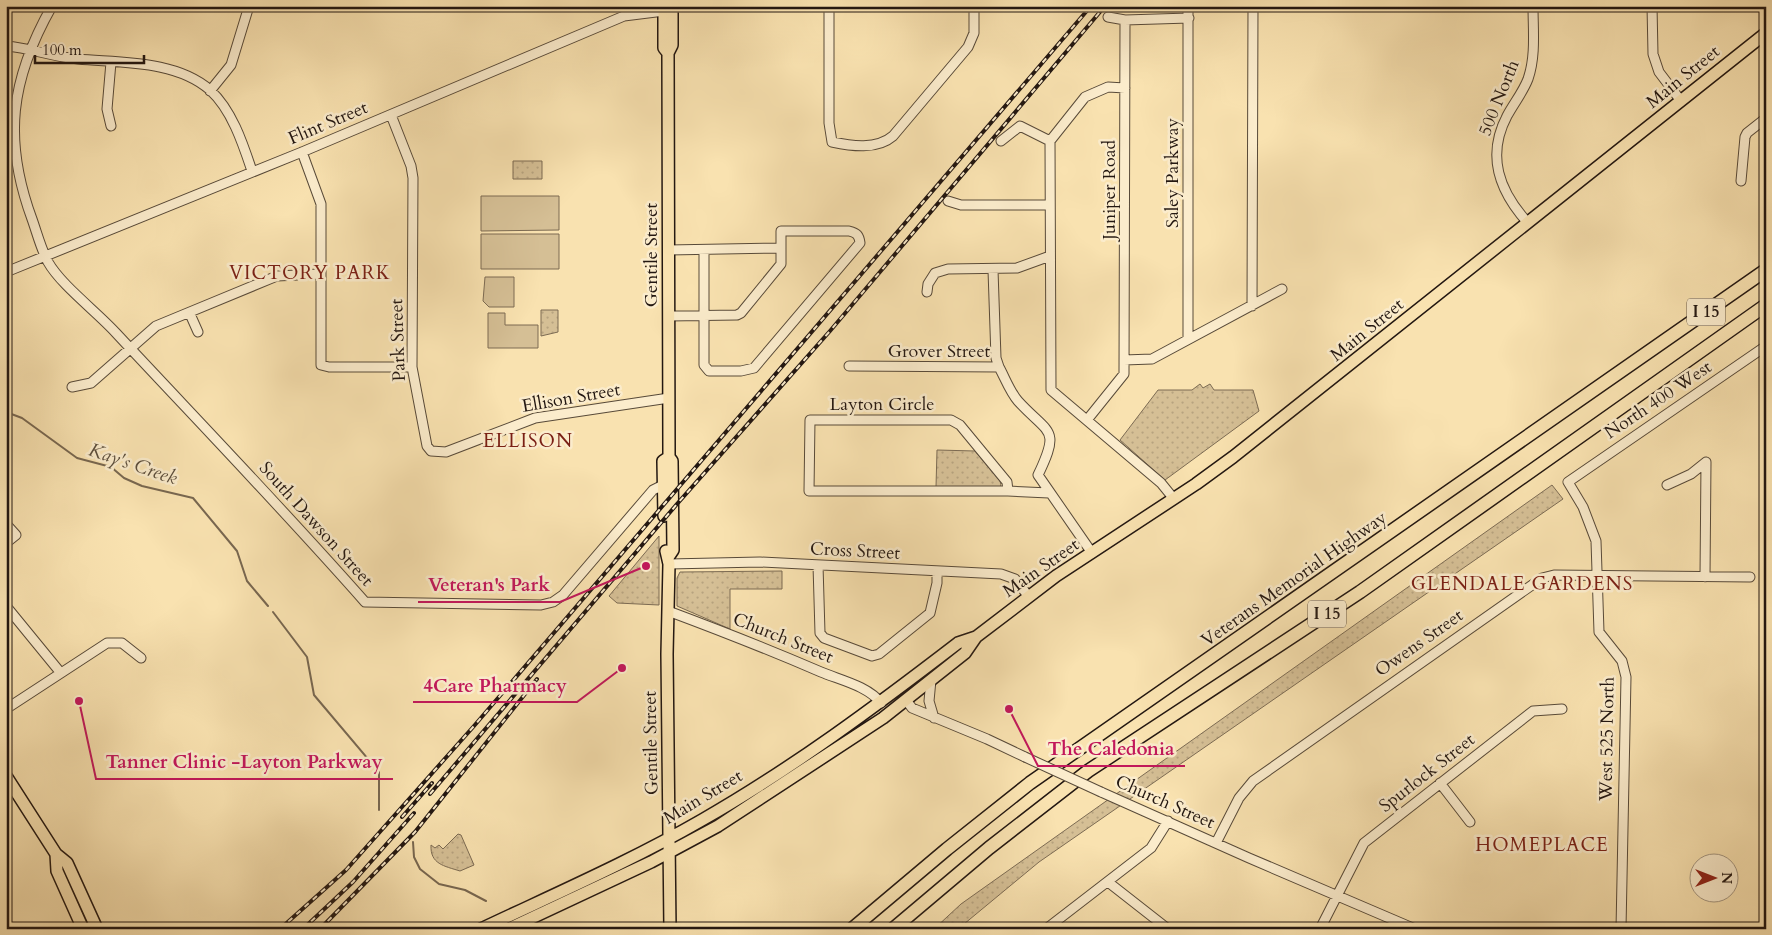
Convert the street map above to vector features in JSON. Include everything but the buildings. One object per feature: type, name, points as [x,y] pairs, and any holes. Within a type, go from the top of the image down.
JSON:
[{"type":"highway","name":"Veterans Memorial Highway","points":[[852,929],[946,848],[1030,783],[1766,270]]},
{"type":"highway","name":"I 15","points":[[893,929],[989,848],[1088,770],[1360,592],[1766,305]]},
{"type":"main road","name":"Gentile Street","points":[[667,8],[664,48],[669,51],[669,457],[672,461],[673,550],[669,560]]},
{"type":"main road","name":"Main Street","points":[[508,929],[670,853],[718,826],[847,742],[906,700],[965,653],[976,637],[1029,597],[1174,499],[1254,442],[1766,33]]},
{"type":"main road","name":"Gentile Street","points":[[669,457],[663,461],[663,485],[666,550],[669,560],[670,929]]},
{"type":"main road","name":"Main Street","points":[[481,929],[670,837],[721,809],[881,703],[958,643],[976,637]]},
{"type":"main road","points":[[847,742],[858,726],[880,711],[881,703]]},
{"type":"main road","points":[[6,776],[56,854],[67,863],[98,929]]},
{"type":"main road","points":[[56,854],[57,871],[83,929]]},
{"type":"street","name":"South Dawson Street","points":[[52,6],[31,50],[17,92],[13,125],[15,156],[22,192],[46,256],[56,272],[260,486],[365,602],[541,605],[553,602],[562,595],[653,490],[663,485]]},
{"type":"street","points":[[210,91],[231,65],[249,6]]},
{"type":"street","points":[[829,6],[829,123],[832,142],[849,146],[886,142],[972,40],[974,6]]},
{"type":"street","name":"Saley Parkway","points":[[1188,6],[1188,339]]},
{"type":"street","points":[[1252,306],[1253,6]]},
{"type":"street","name":"500 North","points":[[1528,224],[1513,207],[1501,185],[1496,153],[1502,126],[1524,89],[1530,71],[1533,6]]},
{"type":"street","points":[[1652,6],[1653,54],[1658,72],[1681,101]]},
{"type":"street","name":"Flint Street","points":[[6,272],[302,152],[624,16],[667,8]]},
{"type":"street","points":[[1108,17],[1125,20],[1188,18]]},
{"type":"street","name":"Juniper Road","points":[[1087,420],[1122,378],[1124,360],[1125,20]]},
{"type":"street","points":[[6,46],[62,58],[166,69],[184,74],[210,91],[234,126],[252,171]]},
{"type":"street","points":[[111,62],[107,109],[111,126]]},
{"type":"street","points":[[1125,88],[1108,87],[1085,97],[1050,141],[1051,390],[1161,483],[1174,499]]},
{"type":"street","name":"Park Street","points":[[391,114],[411,166],[413,178],[412,367],[427,446]]},
{"type":"street","points":[[1741,181],[1745,137],[1747,133],[1766,118]]},
{"type":"street","points":[[1001,141],[1020,126],[1050,141]]},
{"type":"street","points":[[302,152],[321,204],[319,274],[321,365],[329,367],[412,367]]},
{"type":"street","points":[[948,201],[960,205],[1050,205]]},
{"type":"street","points":[[669,316],[705,316],[737,315],[781,264],[781,231],[849,231],[859,236],[860,243],[754,368],[741,371],[707,370],[704,365],[705,316],[704,250]]},
{"type":"street","points":[[668,250],[781,248]]},
{"type":"street","points":[[927,292],[928,284],[935,273],[948,269],[993,270],[1017,268],[1050,256]]},
{"type":"street","points":[[993,270],[996,358],[999,367]]},
{"type":"street","points":[[72,387],[91,383],[128,348],[156,326],[190,314],[277,276],[319,274]]},
{"type":"street","points":[[1124,360],[1152,359],[1282,289]]},
{"type":"street","points":[[190,314],[198,332]]},
{"type":"street","name":"North 400 West","points":[[1568,482],[1766,346]]},
{"type":"street","name":"Grover Street","points":[[849,366],[999,367],[1017,399],[1045,426],[1050,435],[1050,450],[1038,475],[1049,493]]},
{"type":"street","name":"Ellison Street","points":[[427,446],[431,451],[446,452],[535,418],[669,398]]},
{"type":"street","name":"Layton Circle","points":[[1008,491],[1007,482],[960,425],[951,420],[810,420],[809,491],[1008,491],[1049,493]]},
{"type":"street","points":[[1667,484],[1691,474],[1706,462],[1705,576]]},
{"type":"street","name":"West 525 North","points":[[1568,482],[1591,524],[1596,541],[1599,632],[1622,660],[1626,677],[1621,929]]},
{"type":"street","points":[[1049,493],[1092,553]]},
{"type":"street","points":[[6,524],[16,536],[6,543]]},
{"type":"street","name":"Cross Street","points":[[669,560],[760,562],[1009,576],[1016,580],[1029,597]]},
{"type":"street","points":[[818,565],[820,633],[824,638],[872,656],[880,654],[930,612],[937,583],[937,571]]},
{"type":"street","name":"Owens Street","points":[[1216,843],[1239,798],[1252,780],[1529,585],[1542,578],[1554,575],[1750,577]]},
{"type":"street","points":[[6,606],[60,672]]},
{"type":"street","name":"Church Street","points":[[668,611],[736,636],[848,683],[875,695],[881,703]]},
{"type":"street","points":[[6,708],[107,643],[122,643],[141,658]]},
{"type":"street","points":[[931,680],[929,701],[934,718]]},
{"type":"street","name":"Church Street","points":[[906,700],[912,708],[934,718],[987,738],[1168,822],[1415,929]]},
{"type":"street","name":"Spurlock Street","points":[[1320,929],[1338,896],[1354,859],[1364,843],[1533,711],[1562,709]]},
{"type":"street","points":[[1440,783],[1470,822]]},
{"type":"street","points":[[1046,929],[1151,848],[1168,822]]},
{"type":"street","points":[[1108,882],[1168,929]]},
{"type":"shaded area","points":[[513,161],[542,161],[542,179],[513,179]]},
{"type":"shaded area","points":[[481,196],[559,196],[559,230],[481,231]]},
{"type":"shaded area","points":[[481,234],[559,234],[559,269],[481,269]]},
{"type":"shaded area","points":[[485,277],[514,277],[514,307],[489,307],[483,301]]},
{"type":"shaded area","points":[[541,310],[558,310],[558,332],[541,336]]},
{"type":"shaded area","points":[[488,313],[505,313],[505,325],[538,325],[538,348],[488,348]]},
{"type":"shaded area","points":[[1200,384],[1203,388],[1210,384],[1214,390],[1253,390],[1259,411],[1165,480],[1120,440],[1158,390],[1192,390]]},
{"type":"shaded area","points":[[937,450],[975,451],[1000,481],[1001,485],[999,488],[936,487]]},
{"type":"shaded area","points":[[1552,485],[1563,499],[1039,862],[958,929],[934,929],[961,904]]},
{"type":"shaded area","points":[[659,536],[659,605],[617,603],[609,596]]},
{"type":"shaded area","points":[[782,571],[782,589],[730,589],[730,629],[677,606],[677,578],[680,572]]},
{"type":"shaded area","points":[[458,834],[461,835],[474,865],[460,871],[439,863],[431,851],[431,845],[435,848],[439,845],[443,849]]},
{"type":"waterway","name":"Kay's Creek","points":[[6,412],[22,418],[77,458],[111,467],[124,478],[142,486],[193,498],[237,551],[247,581],[268,606]]},
{"type":"waterway","name":"Kay's Creek","points":[[273,612],[307,657],[314,695],[379,772],[379,810]]},
{"type":"waterway","name":"Kay's Creek","points":[[413,842],[414,857],[420,869],[439,884],[465,890],[486,901]]},
{"type":"railway","points":[[280,929],[346,870],[474,726],[1091,6]]},
{"type":"railway","points":[[430,794],[677,504],[830,331],[1105,6]]},
{"type":"railway","points":[[320,929],[415,832],[537,679]]},
{"type":"railway","points":[[402,817],[432,783]]},
{"type":"railway","points":[[303,929],[353,882],[414,813]]},
{"type":"place","name":"Veteran's Park","points":[[646,566]]},
{"type":"place","name":"4Care Pharmacy","points":[[622,668]]},
{"type":"place","name":"Tanner Clinic -Layton Parkway","points":[[79,701]]},
{"type":"place","name":"The Caledonia","points":[[1009,709]]},
{"type":"district","name":"VICTORY PARK","points":[[310,273]]},
{"type":"district","name":"ELLISON","points":[[528,441]]},
{"type":"district","name":"GLENDALE GARDENS","points":[[1522,584]]},
{"type":"district","name":"HOMEPLACE","points":[[1542,845]]}]
